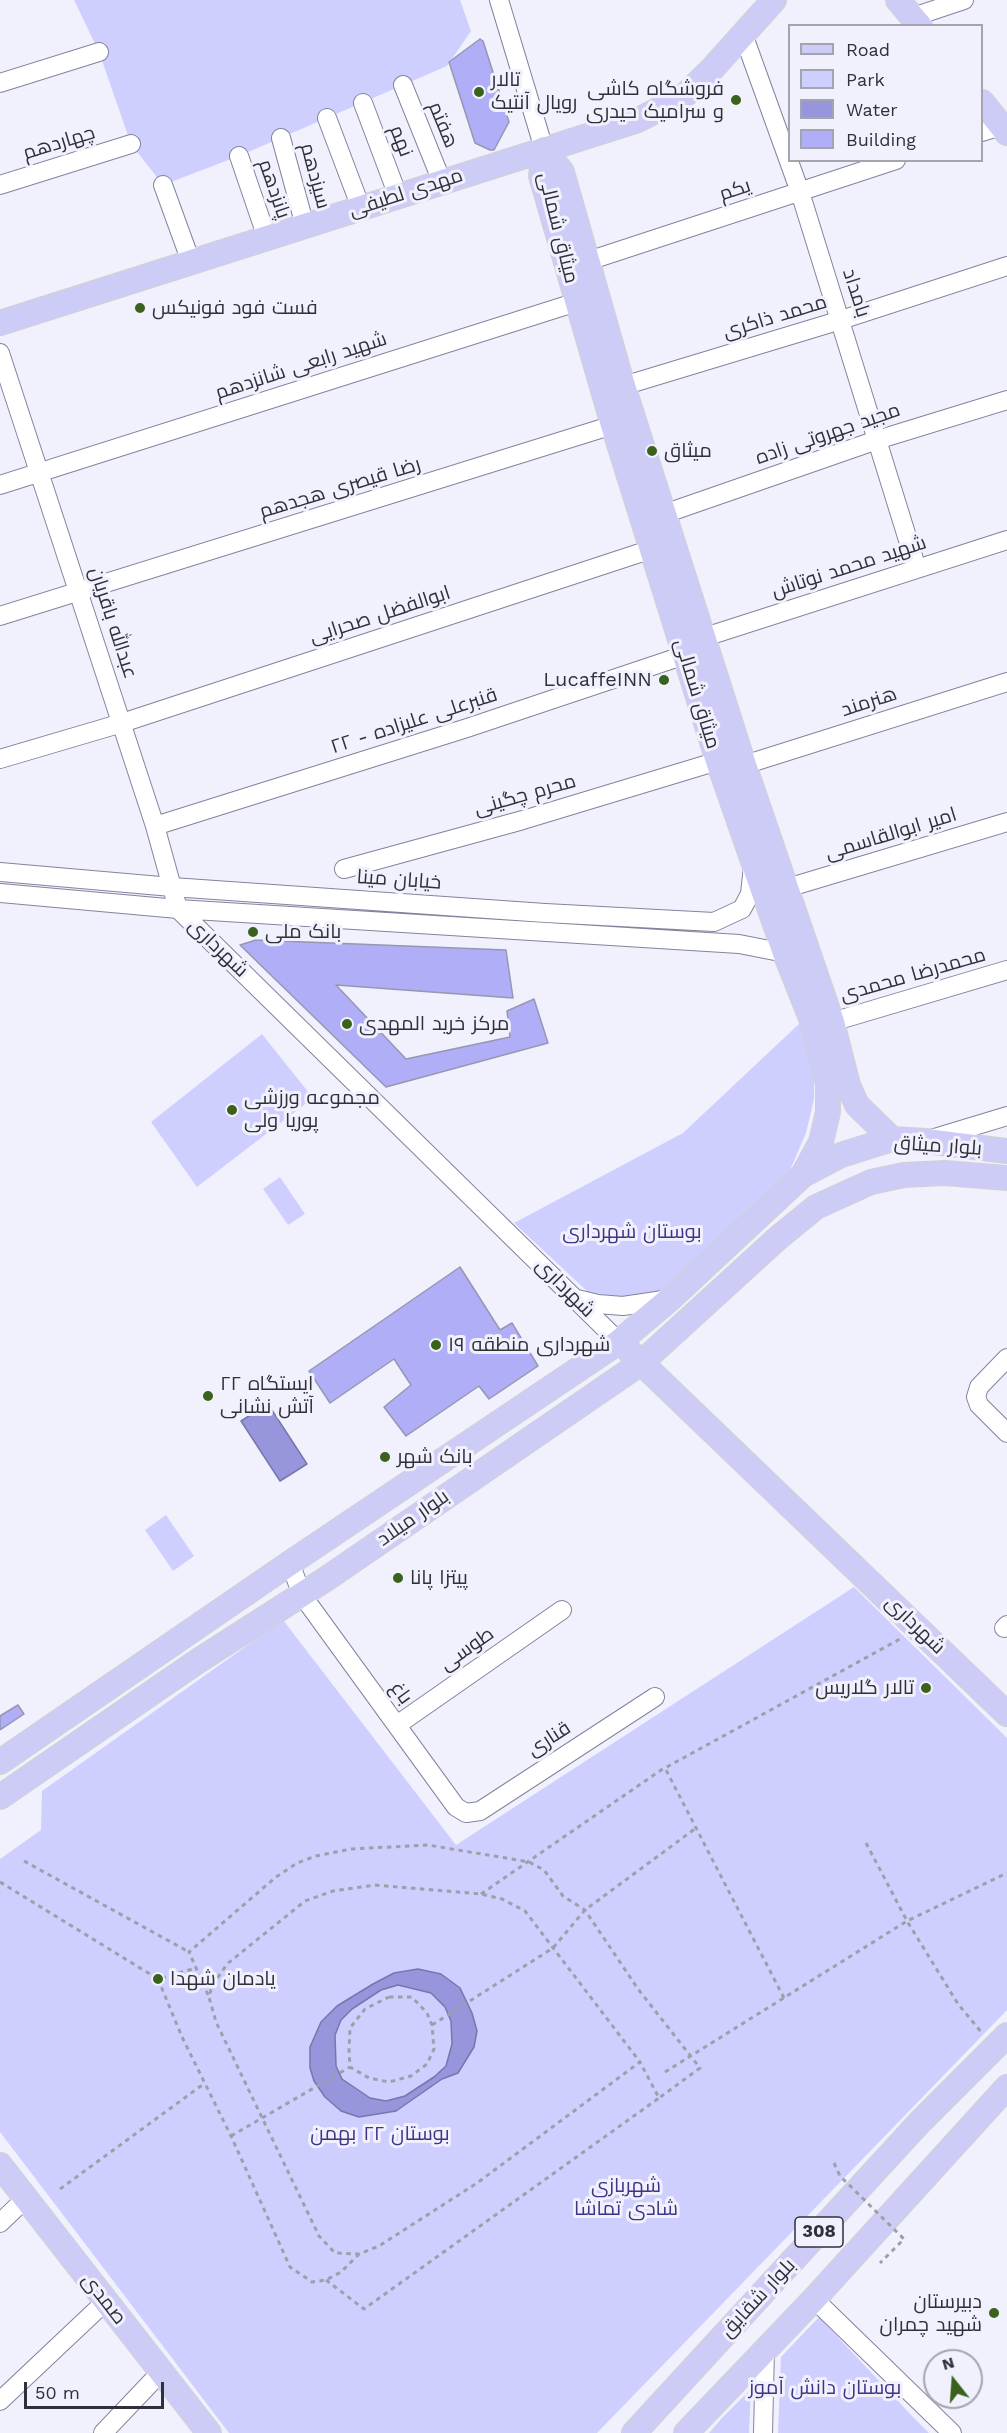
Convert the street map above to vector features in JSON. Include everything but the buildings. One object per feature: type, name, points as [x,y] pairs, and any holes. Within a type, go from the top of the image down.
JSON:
[{"type":"main road","name":"مهدی لطیفی","points":[[0,323],[638,120],[682,97],[774,0]]},
{"type":"main road","points":[[983,105],[1000,131]]},
{"type":"main road","name":"میثاق شمالی","points":[[544,149],[562,172],[623,386],[744,765],[787,888],[796,950],[828,1084],[828,1112],[821,1142],[803,1174]]},
{"type":"main road","name":"میثاق شمالی","points":[[544,149],[541,176],[576,302],[718,761],[753,861],[832,1022],[848,1085],[857,1105],[892,1139]]},
{"type":"main road","name":"بلوار میثاق","points":[[803,1174],[841,1155],[892,1139],[1007,1151]]},
{"type":"main road","name":"بلوار میثاق","points":[[871,1182],[904,1175],[945,1173],[1007,1178]]},
{"type":"main road","name":"بلوار میلاد","points":[[0,1762],[290,1563],[619,1342],[670,1299],[803,1174]]},
{"type":"main road","name":"بلوار میلاد","points":[[0,1797],[143,1699],[302,1595],[641,1363],[778,1238],[816,1207],[871,1182]]},
{"type":"main road","name":"شهرداری","points":[[619,1342],[1007,1714]]},
{"type":"main road","points":[[128,1676],[143,1699]]},
{"type":"main road","name":"بلوار شقایق","points":[[634,2433],[920,2122],[1001,2041]]},
{"type":"main road","points":[[975,2068],[969,2088],[973,2098],[982,2101],[1001,2093]]},
{"type":"main road","name":"بلوار شقایق","points":[[686,2433],[814,2299],[1001,2093]]},
{"type":"main road","points":[[920,2122],[943,2116],[949,2121],[952,2130],[951,2140],[942,2159]]},
{"type":"main road","name":"صمدی","points":[[0,2165],[209,2433]]},
{"type":"street","points":[[891,0],[911,17],[964,0]]},
{"type":"street","points":[[503,1],[544,149]]},
{"type":"street","name":"بامداد","points":[[743,34],[788,159]]},
{"type":"street","points":[[0,82],[99,52]]},
{"type":"street","name":"هفتم","points":[[403,85],[442,182]]},
{"type":"street","name":"نهم","points":[[363,103],[398,196]]},
{"type":"street","points":[[983,113],[1000,131]]},
{"type":"street","points":[[327,118],[361,208]]},
{"type":"street","name":"سیزدهم","points":[[281,138],[305,226]]},
{"type":"street","name":"چهاردهم","points":[[0,184],[131,144]]},
{"type":"street","name":"پانزدهم","points":[[239,156],[267,238]]},
{"type":"street","name":"بامداد","points":[[789,162],[841,320],[917,569]]},
{"type":"street","name":"یکم","points":[[588,261],[890,162]]},
{"type":"street","points":[[163,185],[191,262]]},
{"type":"street","name":"محمد ذاکری","points":[[623,386],[841,320],[1007,266]]},
{"type":"street","name":"شهید رابعی شانزدهم","points":[[0,485],[576,302]]},
{"type":"street","name":"عبدالله باقریان","points":[[0,353],[155,825],[178,909]]},
{"type":"street","name":"مجید جهروتی زاده","points":[[664,514],[877,440],[1007,400]]},
{"type":"street","name":"رضا قیصری هجدهم","points":[[0,616],[614,425]]},
{"type":"street","name":"شهید محمد نوتاش","points":[[705,637],[1007,540]]},
{"type":"street","name":"ابوالفضل صحرایی","points":[[0,759],[122,723],[652,549]]},
{"type":"street","name":"قنبرعلی علیزاده - ۲۲","points":[[155,825],[467,729],[685,655]]},
{"type":"street","name":"هنرمند","points":[[744,765],[1007,682]]},
{"type":"street","name":"محرم چگینی","points":[[344,869],[523,820],[718,761]]},
{"type":"street","name":"امیر ابوالقاسمی","points":[[787,888],[1007,822]]},
{"type":"street","name":"خیابان مینا","points":[[0,872],[172,887],[714,922],[742,909],[750,894],[753,861]]},
{"type":"street","points":[[0,893],[178,909],[739,944],[796,950]]},
{"type":"street","name":"شهرداری","points":[[178,909],[619,1342]]},
{"type":"street","name":"محمدرضا محمدی","points":[[832,1022],[1007,970]]},
{"type":"street","points":[[926,1141],[1007,1116]]},
{"type":"street","points":[[576,1299],[623,1306],[670,1299]]},
{"type":"street","points":[[1007,1358],[979,1387],[976,1397],[978,1405],[1007,1432]]},
{"type":"street","name":"باغ","points":[[290,1563],[302,1595],[456,1807],[466,1813]]},
{"type":"street","name":"طوسی","points":[[397,1725],[562,1610]]},
{"type":"street","name":"قناری","points":[[466,1813],[480,1811],[655,1697]]},
{"type":"street","points":[[0,2223],[26,2198]]},
{"type":"street","points":[[814,2299],[952,2433]]},
{"type":"street","points":[[0,2400],[106,2301]]},
{"type":"street","points":[[763,2433],[765,2350]]},
{"type":"street","points":[[103,2433],[161,2372]]},
{"type":"path","points":[[784,1998],[665,1768],[919,1629]]},
{"type":"path","points":[[481,1894],[664,1768]]},
{"type":"path","points":[[432,2025],[553,1948],[585,1910],[696,1828]]},
{"type":"path","points":[[866,1843],[907,1921],[958,2004],[1001,2041]]},
{"type":"path","points":[[189,1952],[276,1878],[297,1863],[315,1856],[351,1849],[428,1845],[529,1862],[544,1870],[563,1896],[585,1910],[638,1989],[700,2068],[364,2309],[326,2280]]},
{"type":"path","points":[[24,1861],[189,1952],[209,1997],[216,2022],[319,2236],[335,2253],[359,2254]]},
{"type":"path","points":[[665,2072],[907,1921],[1007,1873]]},
{"type":"path","points":[[0,1882],[158,1979],[182,2037],[231,2136],[290,2267],[312,2282],[326,2280],[341,2272],[359,2254],[379,2246],[477,2183],[640,2062]]},
{"type":"path","points":[[209,1997],[212,1986],[227,1964],[305,1901],[318,1896],[333,1891],[375,1885],[481,1894],[502,1899],[525,1911],[640,2062],[659,2098]]},
{"type":"path","points":[[158,1979],[196,1968]]},
{"type":"path","points":[[389,1997],[412,1997],[427,2013],[432,2025],[434,2049],[427,2064],[411,2076],[389,2082],[369,2078],[350,2067],[350,2028],[365,2009],[389,1997]]},
{"type":"path","points":[[231,2136],[350,2067]]},
{"type":"path","points":[[60,2189],[205,2083]]},
{"type":"path","points":[[834,2163],[840,2176],[904,2239],[880,2263]]},
{"type":"green space","points":[[74,0],[460,0],[471,31],[447,66],[239,156],[163,185],[131,144],[99,52]]},
{"type":"green space","name":"بوستان شهرداری","points":[[800,1023],[814,1079],[814,1099],[806,1133],[791,1168],[778,1188],[660,1292],[624,1298],[588,1292],[514,1223],[683,1133]]},
{"type":"green space","name":"مجموعه ورزشی پوریا ولی","points":[[262,1034],[313,1098],[197,1187],[151,1122]]},
{"type":"green space","points":[[280,1177],[305,1214],[288,1225],[263,1189]]},
{"type":"green space","points":[[166,1515],[194,1556],[173,1571],[145,1530]]},
{"type":"green space","name":"بوستان ۲۲ بهمن","points":[[854,1587],[1007,1738],[1007,2010],[597,2433],[229,2433],[0,2132],[0,1859],[41,1830],[42,1791],[283,1620],[456,1845]]},
{"type":"green space","name":"بوستان دانش آموز","points":[[819,2317],[929,2433],[778,2433],[781,2357]]},
{"type":"green space","name":"بوستان دانش آموز","points":[[751,2389],[749,2433],[709,2433],[722,2418]]},
{"type":"water","points":[[268,1404],[307,1464],[280,1481],[241,1421]]},
{"type":"water","points":[[418,1969],[441,1974],[460,1988],[472,2013],[477,2031],[474,2047],[458,2073],[442,2079],[396,2111],[359,2117],[341,2111],[325,2097],[314,2081],[310,2068],[310,2047],[321,2022],[337,2006],[394,1973]],"holes":[[[398,1985],[431,1993],[445,2007],[451,2021],[452,2044],[446,2066],[405,2096],[386,2101],[370,2098],[342,2079],[336,2066],[335,2035],[341,2020],[352,2009],[381,1990]]]},
{"type":"place","name":"تالار رویال آنتیک","points":[[479,92]]},
{"type":"place","name":"فروشگاه کاشی و سرامیک حیدری","points":[[736,100]]},
{"type":"place","name":"فست فود فونیکس","points":[[140,308]]},
{"type":"place","name":"میثاق","points":[[652,451]]},
{"type":"place","name":"LucaffeINN","points":[[664,680]]},
{"type":"place","name":"بانک ملی","points":[[253,932]]},
{"type":"place","name":"مرکز خرید المهدی","points":[[347,1024]]},
{"type":"place","name":"مجموعه ورزشی پوریا ولی","points":[[232,1110]]},
{"type":"place","name":"شهرداری منطقه ۱۹","points":[[436,1345]]},
{"type":"place","name":"ایستگاه ۲۲ آتش نشانی","points":[[208,1396]]},
{"type":"place","name":"بانک شهر","points":[[385,1457]]},
{"type":"place","name":"پیتزا پانا","points":[[398,1578]]},
{"type":"place","name":"تالار گلاریس","points":[[926,1688]]},
{"type":"place","name":"یادمان شهدا","points":[[158,1979]]},
{"type":"place","name":"دبیرستان شهید چمران","points":[[994,2313]]},
{"type":"park label","name":"شهربازی شادی تماشا","points":[[626,2198]]}]
